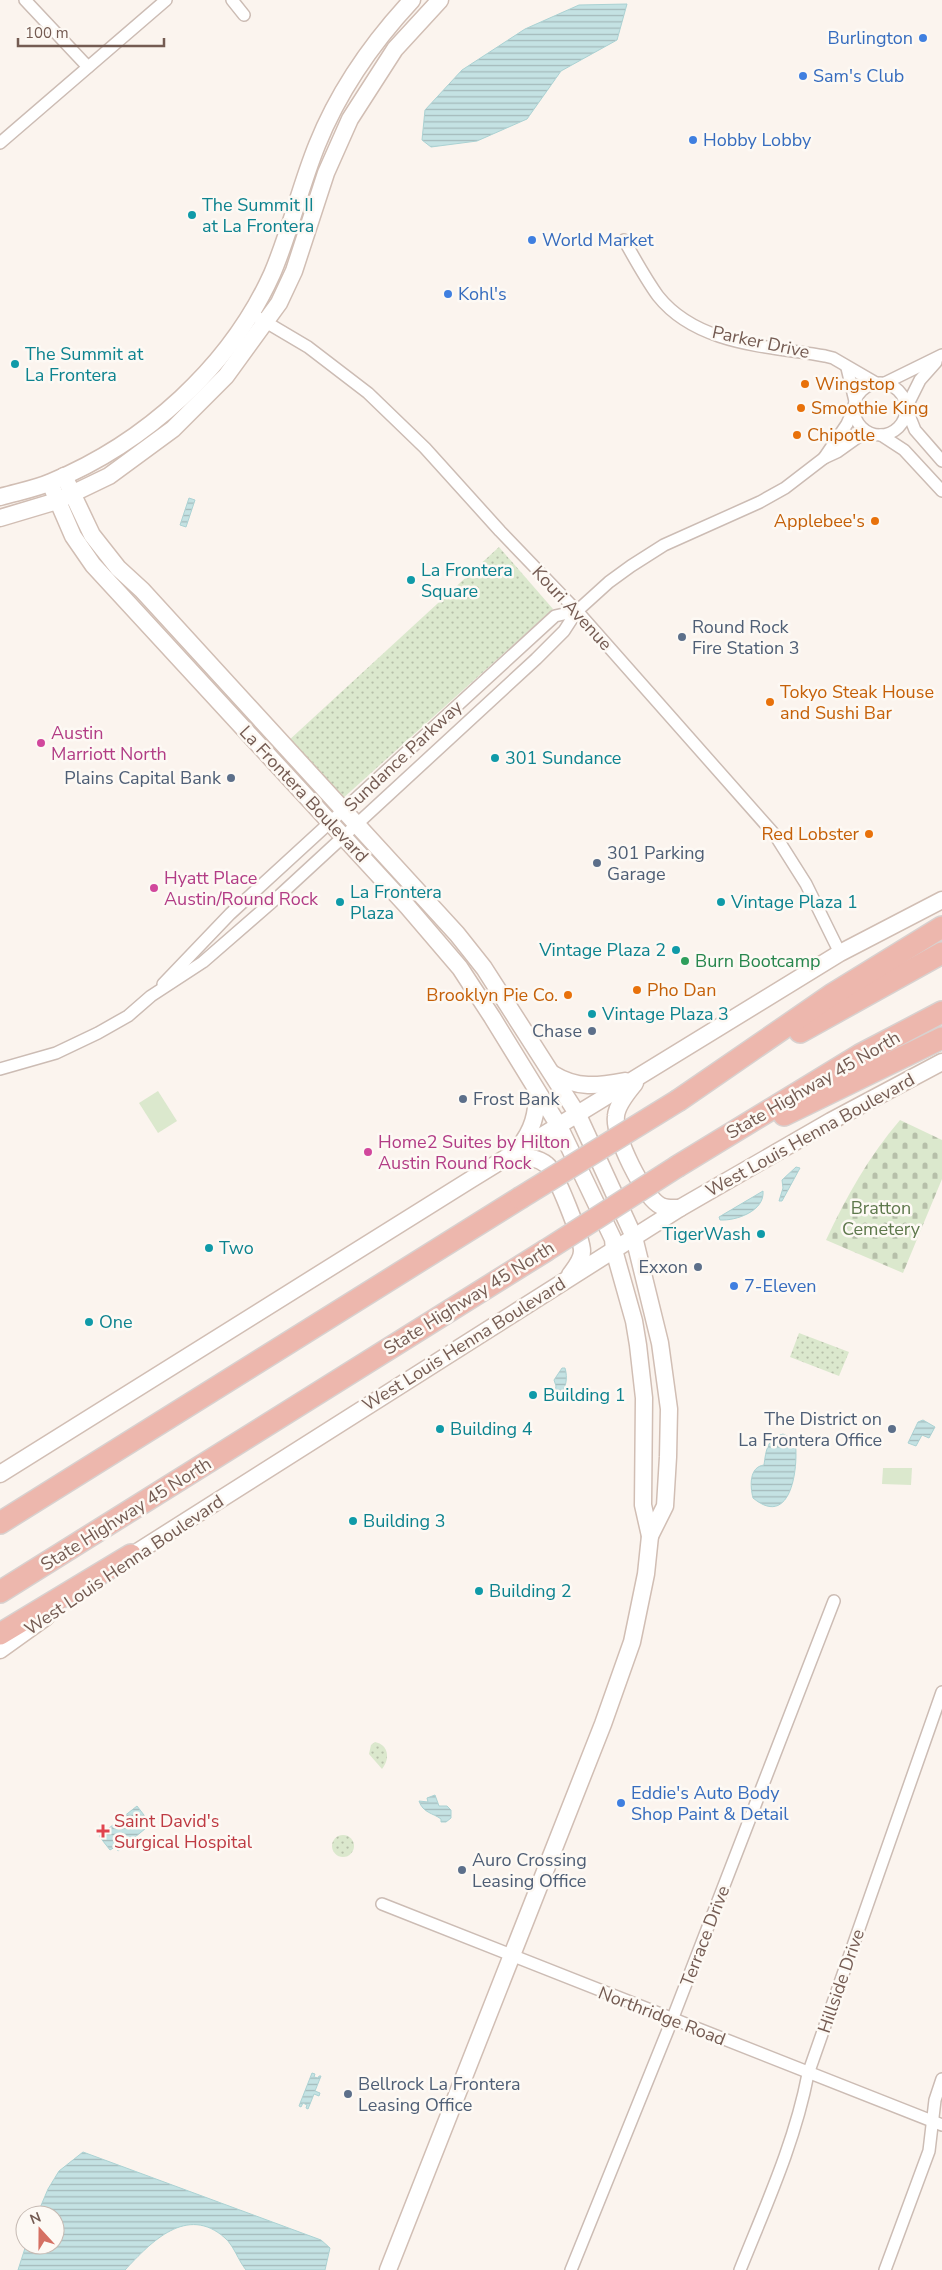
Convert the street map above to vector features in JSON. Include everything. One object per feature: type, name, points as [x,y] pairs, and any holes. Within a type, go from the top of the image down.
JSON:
[{"type":"highway","points":[[679,1100],[833,994],[942,928]]},
{"type":"highway","points":[[0,1523],[679,1100],[942,953]]},
{"type":"highway","name":"State Highway 45 North","points":[[0,1592],[678,1166],[860,1055],[942,1012]]},
{"type":"highway","points":[[678,1166],[942,1038]]},
{"type":"highway","points":[[0,1634],[131,1556]]},
{"type":"main road","points":[[0,497],[57,479],[97,460],[162,416],[213,366],[251,312],[271,276],[286,240],[317,146],[332,111],[360,64],[412,0]]},
{"type":"main road","points":[[0,518],[57,501],[109,476],[173,429],[226,376],[279,303],[294,271],[326,173],[350,119],[395,49],[440,0]]},
{"type":"main road","name":"La Frontera Boulevard","points":[[57,479],[73,494],[85,522],[104,552],[142,590],[427,900],[469,949],[578,1115],[634,1237],[660,1343],[667,1394],[668,1458],[665,1506],[650,1536]]},
{"type":"main road","name":"La Frontera Boulevard","points":[[57,479],[57,501],[73,536],[93,565],[331,822],[460,968],[559,1126],[613,1240],[614,1250],[634,1321],[644,1398],[643,1505],[650,1536]]},
{"type":"main road","points":[[0,1474],[840,953],[942,900]]},
{"type":"main road","name":"West Louis Henna Boulevard","points":[[0,1650],[131,1556],[680,1208],[856,1108],[942,1062]]},
{"type":"main road","points":[[550,1073],[566,1082],[580,1085],[599,1086],[637,1079]]},
{"type":"main road","points":[[637,1079],[616,1114],[618,1131],[648,1196],[660,1206],[680,1208]]},
{"type":"main road","points":[[510,1156],[531,1132],[535,1118],[537,1092]]},
{"type":"main road","points":[[510,1156],[534,1158],[549,1166],[580,1234],[581,1259],[569,1278]]},
{"type":"main road","points":[[644,1398],[667,1394]]},
{"type":"main road","points":[[388,2270],[603,1724],[632,1642],[646,1574],[650,1536]]},
{"type":"street","points":[[25,0],[88,68]]},
{"type":"street","points":[[0,143],[166,0]]},
{"type":"street","points":[[232,0],[244,14]]},
{"type":"street","name":"Parker Drive","points":[[624,240],[642,273],[659,297],[697,327],[728,339],[833,358],[847,368],[880,383]]},
{"type":"street","name":"Kouri Avenue","points":[[251,312],[266,323],[308,347],[368,393],[425,448],[500,531],[577,611],[775,835],[806,884],[840,953]]},
{"type":"street","points":[[847,368],[854,405],[858,423],[869,433],[881,435],[891,433],[901,426],[920,380],[942,356],[880,383],[867,386],[860,392],[854,405]]},
{"type":"street","points":[[880,383],[900,391],[915,430],[942,461]]},
{"type":"street","name":"Sundance Parkway","points":[[824,458],[847,424],[854,405]]},
{"type":"street","name":"Sundance Parkway","points":[[0,1069],[56,1053],[98,1033],[128,1016],[152,996],[203,962],[357,824],[536,659],[564,631],[577,611],[608,582],[664,545],[760,502],[785,488],[824,458],[838,452],[858,437],[869,433]]},
{"type":"street","points":[[881,435],[904,450],[942,490]]},
{"type":"street","name":"Sundance Parkway","points":[[152,996],[230,914],[555,616],[577,611]]},
{"type":"street","name":"Terrace Drive","points":[[571,2270],[672,2020],[834,1601]]},
{"type":"street","name":"Hillside Drive","points":[[740,2270],[789,2149],[801,2110],[808,2074],[942,1692]]},
{"type":"street","name":"Northridge Road","points":[[382,1904],[937,2124]]},
{"type":"street","points":[[885,2270],[929,2151],[937,2124],[935,2100],[942,2079]]},
{"type":"green space","points":[[499,547],[553,609],[341,800],[287,742]]},
{"type":"green space","points":[[158,1091],[177,1121],[158,1133],[139,1103]]},
{"type":"green space","name":"Bratton Cemetery","points":[[900,1120],[942,1140],[942,1179],[903,1273],[826,1240],[859,1177],[878,1148]]},
{"type":"green space","points":[[799,1333],[849,1352],[839,1376],[790,1357]]},
{"type":"green space","points":[[883,1468],[912,1468],[911,1485],[882,1484]]},
{"type":"green space","points":[[375,1742],[383,1746],[387,1753],[385,1765],[382,1769],[369,1754],[371,1745]]},
{"type":"green space","points":[[343,1835],[351,1838],[354,1846],[351,1854],[343,1857],[335,1854],[332,1846],[335,1838]]},
{"type":"water","points":[[627,4],[617,40],[561,71],[527,119],[477,141],[431,147],[422,140],[425,110],[462,70],[525,29],[579,5]]},
{"type":"water","points":[[189,498],[195,500],[186,527],[180,525]]},
{"type":"water","points":[[796,1167],[800,1168],[782,1201],[779,1201],[783,1188],[782,1180]]},
{"type":"water","points":[[763,1191],[759,1204],[754,1209],[741,1217],[720,1220],[719,1217]]},
{"type":"water","points":[[562,1368],[565,1368],[566,1383],[560,1395],[555,1392],[554,1380]]},
{"type":"water","points":[[923,1420],[935,1427],[929,1438],[922,1435],[916,1446],[908,1443],[918,1422]]},
{"type":"water","points":[[783,1434],[795,1440],[796,1464],[794,1478],[784,1500],[777,1506],[766,1506],[753,1498],[751,1488],[753,1473],[759,1466],[764,1465],[770,1442]]},
{"type":"water","points":[[435,1795],[439,1806],[447,1806],[451,1810],[451,1818],[446,1822],[441,1822],[441,1819],[426,1810],[419,1801],[428,1802],[427,1798]]},
{"type":"water","points":[[137,1806],[151,1824],[118,1851],[115,1847],[110,1850],[99,1836]]},
{"type":"water","points":[[312,2073],[315,2074],[314,2077],[318,2078],[321,2076],[315,2091],[320,2093],[319,2096],[314,2094],[308,2109],[306,2108],[307,2105],[303,2103],[301,2107],[299,2106]]},
{"type":"water","points":[[83,2152],[321,2240],[330,2248],[325,2270],[246,2270],[225,2238],[211,2228],[197,2225],[184,2226],[170,2231],[146,2248],[125,2270],[18,2270],[23,2255],[65,2255],[65,2205],[41,2205],[59,2171]]},
{"type":"place","name":"Burlington","points":[[923,38]]},
{"type":"place","name":"Sam's Club","points":[[803,76]]},
{"type":"place","name":"Hobby Lobby","points":[[693,140]]},
{"type":"place","name":"The Summit II at La Frontera","points":[[192,215]]},
{"type":"place","name":"World Market","points":[[532,240]]},
{"type":"place","name":"Kohl's","points":[[448,294]]},
{"type":"place","name":"The Summit at La Frontera","points":[[15,364]]},
{"type":"place","name":"Wingstop","points":[[805,384]]},
{"type":"place","name":"Smoothie King","points":[[801,408]]},
{"type":"place","name":"Chipotle","points":[[797,435]]},
{"type":"place","name":"Applebee's","points":[[875,521]]},
{"type":"place","name":"La Frontera Square","points":[[411,580]]},
{"type":"place","name":"Round Rock Fire Station 3","points":[[682,637]]},
{"type":"place","name":"Tokyo Steak House and Sushi Bar","points":[[770,702]]},
{"type":"place","name":"Austin Marriott North","points":[[41,743]]},
{"type":"place","name":"301 Sundance","points":[[495,758]]},
{"type":"place","name":"Plains Capital Bank","points":[[231,778]]},
{"type":"place","name":"Red Lobster","points":[[869,834]]},
{"type":"place","name":"301 Parking Garage","points":[[597,863]]},
{"type":"place","name":"Hyatt Place Austin/Round Rock","points":[[154,888]]},
{"type":"place","name":"La Frontera Plaza","points":[[340,902]]},
{"type":"place","name":"Vintage Plaza 1","points":[[721,902]]},
{"type":"place","name":"Vintage Plaza 2","points":[[676,950]]},
{"type":"place","name":"Burn Bootcamp","points":[[685,961]]},
{"type":"place","name":"Pho Dan","points":[[637,990]]},
{"type":"place","name":"Brooklyn Pie Co.","points":[[568,995]]},
{"type":"place","name":"Vintage Plaza 3","points":[[592,1014]]},
{"type":"place","name":"Chase","points":[[592,1031]]},
{"type":"place","name":"Frost Bank","points":[[463,1099]]},
{"type":"place","name":"Home2 Suites by Hilton Austin Round Rock","points":[[368,1152]]},
{"type":"place","name":"TigerWash","points":[[761,1234]]},
{"type":"place","name":"Two","points":[[209,1248]]},
{"type":"place","name":"Exxon","points":[[698,1267]]},
{"type":"place","name":"7-Eleven","points":[[734,1286]]},
{"type":"place","name":"One","points":[[89,1322]]},
{"type":"place","name":"Building 1","points":[[533,1395]]},
{"type":"place","name":"Building 4","points":[[440,1429]]},
{"type":"place","name":"The District on La Frontera Office","points":[[892,1429]]},
{"type":"place","name":"Building 3","points":[[353,1521]]},
{"type":"place","name":"Building 2","points":[[479,1591]]},
{"type":"place","name":"Eddie's Auto Body Shop Paint & Detail","points":[[621,1803]]},
{"type":"place","name":"Saint David's Surgical Hospital","points":[[103,1831]]},
{"type":"place","name":"Auro Crossing Leasing Office","points":[[462,1870]]},
{"type":"place","name":"Bellrock La Frontera Leasing Office","points":[[348,2094]]}]
